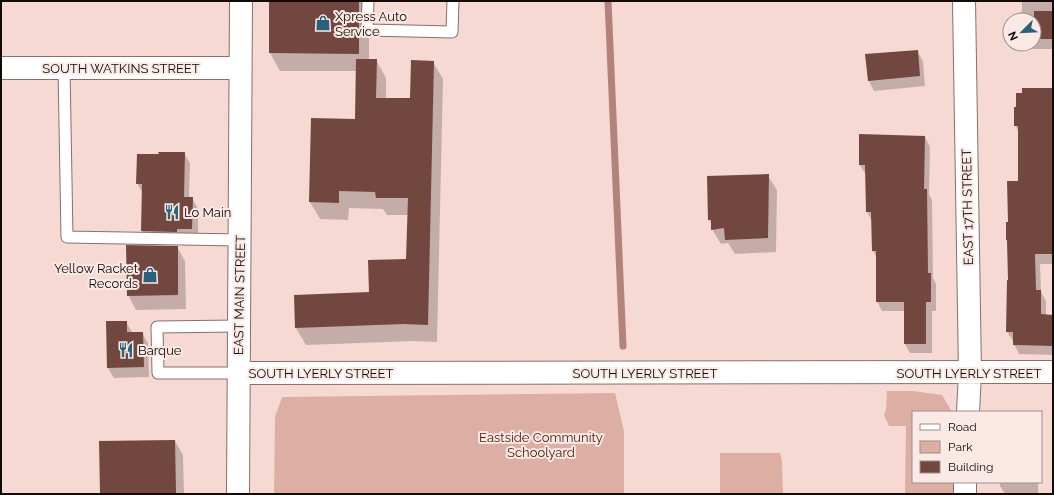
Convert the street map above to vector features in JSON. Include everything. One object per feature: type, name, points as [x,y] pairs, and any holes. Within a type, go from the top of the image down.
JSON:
[{"type":"street","name":"EAST MAIN STREET","points":[[238,494],[241,1]]},
{"type":"street","name":"EAST 17TH STREET","points":[[964,1],[970,373],[968,411]]},
{"type":"street","name":"SOUTH WATKINS STREET","points":[[1,68],[240,68]]},
{"type":"street","name":"SOUTH LYERLY STREET","points":[[238,373],[1053,372]]},
{"type":"street","points":[[965,483],[965,494]]},
{"type":"lane","points":[[368,1],[367,30],[452,32],[453,1]]},
{"type":"lane","points":[[64,68],[67,237],[239,240]]},
{"type":"lane","points":[[238,326],[157,327],[158,373],[238,373]]},
{"type":"green space","points":[[887,391],[913,391],[942,395],[951,411],[912,411],[912,483],[954,483],[954,494],[905,494],[906,426],[889,426],[884,415],[886,409]]},
{"type":"green space","name":"Eastside Community Schoolyard","points":[[615,393],[624,431],[624,494],[274,494],[275,417],[282,397]]},
{"type":"green space","points":[[720,453],[780,453],[782,461],[783,494],[720,494]]},
{"type":"building","points":[[269,1],[359,1],[359,54],[269,53]]},
{"type":"building","points":[[1053,11],[1053,39],[1042,39],[1042,12],[1034,12]]},
{"type":"building","points":[[918,50],[920,76],[868,81],[865,54]]},
{"type":"building","points":[[356,59],[377,59],[376,98],[410,98],[411,60],[434,61],[428,325],[404,324],[295,328],[294,295],[369,292],[368,260],[406,259],[408,198],[376,198],[375,192],[339,191],[339,203],[309,202],[311,118],[355,119]]},
{"type":"building","points":[[1022,88],[1053,88],[1053,254],[1035,254],[1036,290],[1041,290],[1041,314],[1053,315],[1053,346],[1013,345],[1013,332],[1006,332],[1008,280],[1006,240],[1006,222],[1008,222],[1007,181],[1018,181],[1018,126],[1014,126],[1014,107],[1016,107],[1016,93],[1022,93]]},
{"type":"building","points":[[859,134],[925,136],[924,189],[927,189],[928,273],[931,273],[931,302],[926,302],[926,344],[904,344],[904,302],[876,302],[876,251],[872,251],[871,212],[866,212],[865,165],[859,165]]},
{"type":"building","points":[[158,152],[185,152],[184,197],[193,197],[192,229],[177,229],[177,232],[141,231],[142,184],[136,184],[137,154],[159,154]]},
{"type":"building","points":[[769,174],[768,238],[725,240],[724,228],[711,230],[711,220],[708,220],[707,176]]},
{"type":"building","points":[[126,245],[178,246],[178,295],[127,296]]},
{"type":"building","points":[[106,321],[127,321],[127,332],[143,332],[144,367],[107,368]]},
{"type":"building","points":[[175,440],[176,494],[100,494],[99,441]]},
{"type":"waterway","points":[[608,1],[623,346]]},
{"type":"place","name":"Xpress Auto Service","points":[[323,23]]},
{"type":"place","name":"Lo Main","points":[[172,212]]},
{"type":"place","name":"Yellow Racket Records","points":[[150,275]]},
{"type":"place","name":"Barque","points":[[126,350]]}]
